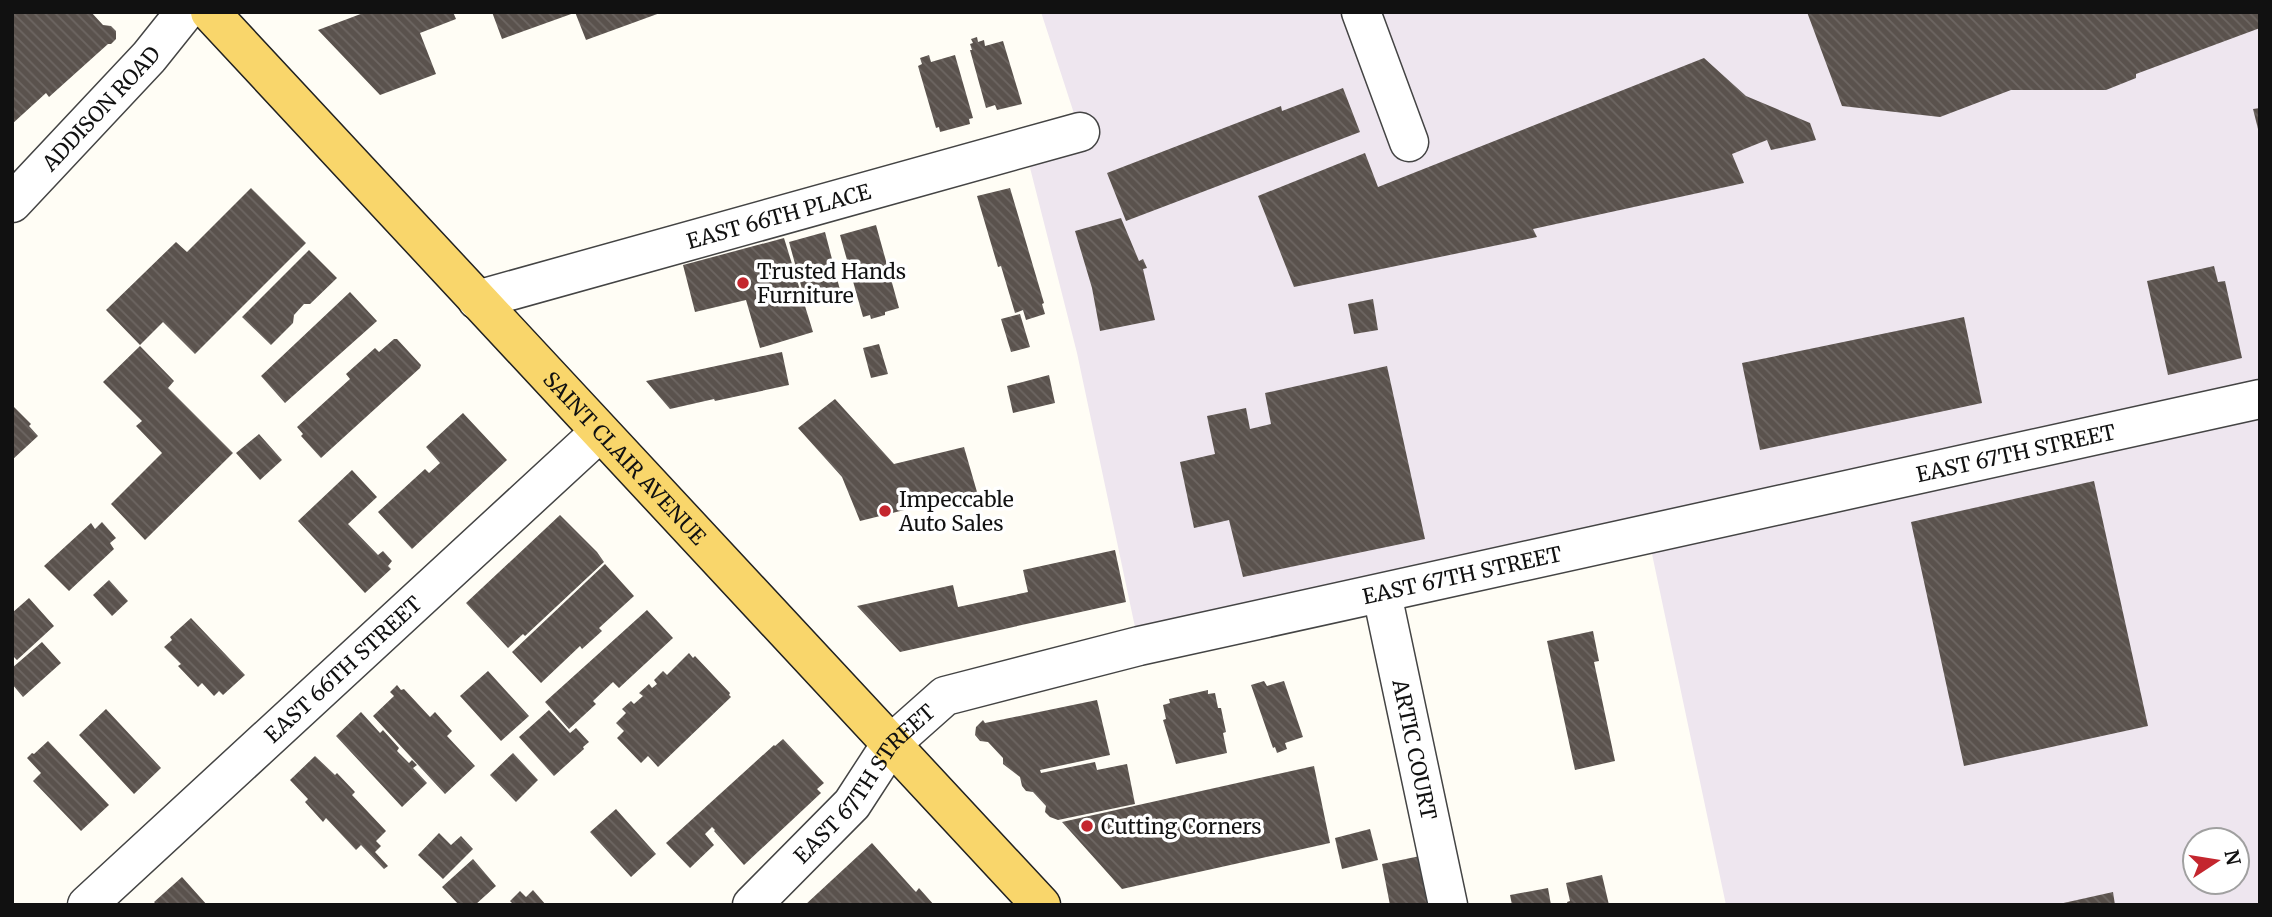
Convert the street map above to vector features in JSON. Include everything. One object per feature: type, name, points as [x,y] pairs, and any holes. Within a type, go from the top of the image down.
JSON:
[{"type":"main road","name":"SAINT CLAIR AVENUE","points":[[210,12],[1041,905]]},
{"type":"street","name":"ADDISON ROAD","points":[[12,203],[149,57],[185,12]]},
{"type":"street","points":[[1361,12],[1409,142]]},
{"type":"street","name":"EAST 66TH PLACE","points":[[477,300],[1080,132]]},
{"type":"street","name":"EAST 67TH STREET","points":[[752,905],[852,804],[891,744],[945,696],[1139,646],[2260,399]]},
{"type":"street","name":"EAST 66TH STREET","points":[[86,905],[600,432]]},
{"type":"street","name":"ARTIC COURT","points":[[1382,594],[1448,905]]},
{"type":"shaded area","points":[[1041,12],[2260,12],[2260,905],[1726,905],[1648,535],[1139,646],[1077,353],[1025,148],[1080,132]]},
{"type":"building","points":[[12,12],[91,12],[103,25],[111,26],[116,31],[116,39],[49,97],[46,93],[12,124],[14,55]]},
{"type":"building","points":[[366,12],[453,12],[456,19],[420,33],[436,74],[380,95],[318,30]]},
{"type":"building","points":[[492,12],[574,12],[574,13],[502,39]]},
{"type":"building","points":[[575,12],[660,12],[660,13],[586,40]]},
{"type":"building","points":[[1807,12],[2260,12],[2260,28],[2136,74],[2136,78],[2106,90],[2011,90],[1940,117],[1842,106]]},
{"type":"building","points":[[977,37],[978,42],[984,40],[985,46],[1003,41],[1022,104],[997,110],[995,105],[986,108],[970,50],[970,44],[973,43],[971,39]]},
{"type":"building","points":[[929,55],[931,62],[955,55],[973,118],[969,119],[970,124],[940,132],[939,127],[936,128],[918,66],[922,64],[920,58]]},
{"type":"building","points":[[1704,58],[1746,96],[1810,123],[1816,140],[1771,150],[1767,140],[1732,154],[1744,183],[1533,229],[1537,237],[1294,287],[1258,196],[1365,153],[1378,187]]},
{"type":"building","points":[[1343,88],[1360,132],[1126,221],[1107,173],[1281,106],[1282,111]]},
{"type":"building","points":[[2260,108],[2260,133],[2259,133],[2253,109]]},
{"type":"building","points":[[251,188],[306,243],[195,354],[163,322],[140,345],[106,310],[176,242],[187,252]]},
{"type":"building","points":[[1010,188],[1044,303],[1045,314],[1026,320],[1023,310],[1015,313],[977,196]]},
{"type":"building","points":[[1121,218],[1139,261],[1143,259],[1147,268],[1143,269],[1155,320],[1100,331],[1092,288],[1075,231]]},
{"type":"building","points":[[876,225],[899,308],[871,319],[870,315],[863,317],[840,235]]},
{"type":"building","points":[[825,232],[840,290],[805,300],[789,242]]},
{"type":"building","name":"Trusted Hands Furniture","points":[[784,238],[813,332],[760,348],[746,300],[695,312],[683,265]]},
{"type":"building","points":[[309,250],[337,278],[310,304],[304,304],[294,315],[293,323],[271,345],[242,317]]},
{"type":"building","points":[[2214,266],[2218,282],[2225,281],[2242,358],[2168,375],[2147,281]]},
{"type":"building","points":[[350,292],[377,321],[285,403],[261,376]]},
{"type":"building","points":[[1373,299],[1378,330],[1354,334],[1348,304]]},
{"type":"building","points":[[1020,314],[1030,347],[1011,352],[1001,319]]},
{"type":"building","points":[[1964,317],[1982,403],[1760,450],[1742,363]]},
{"type":"building","points":[[394,339],[421,365],[420,368],[321,458],[301,436],[303,434],[297,427],[350,379],[346,374],[375,348],[379,352]]},
{"type":"building","points":[[879,344],[888,374],[871,378],[863,348]]},
{"type":"building","points":[[140,346],[174,381],[168,388],[233,453],[145,540],[111,504],[162,453],[136,426],[142,421],[103,382]]},
{"type":"building","points":[[782,352],[789,385],[715,401],[714,399],[670,409],[646,381]]},
{"type":"building","points":[[1387,366],[1425,539],[1243,577],[1229,520],[1194,528],[1180,462],[1215,454],[1207,416],[1246,408],[1250,429],[1271,424],[1265,393]]},
{"type":"building","points":[[1049,375],[1055,403],[1013,413],[1007,386]]},
{"type":"building","points":[[835,399],[894,464],[964,447],[977,492],[860,521],[842,477],[798,428]]},
{"type":"building","points":[[12,405],[31,424],[29,426],[38,436],[12,460]]},
{"type":"building","points":[[463,413],[507,460],[412,549],[378,512],[425,469],[429,473],[440,463],[426,447]]},
{"type":"building","points":[[259,434],[282,460],[260,480],[236,453]]},
{"type":"building","points":[[352,470],[377,497],[348,524],[378,555],[383,551],[392,561],[388,566],[391,569],[365,593],[298,521]]},
{"type":"building","points":[[2094,481],[2148,726],[1964,766],[1911,522]]},
{"type":"building","points":[[560,515],[604,562],[525,636],[523,634],[508,648],[466,603]]},
{"type":"building","points":[[102,522],[116,538],[110,543],[114,549],[69,591],[44,566],[91,523],[95,529]]},
{"type":"building","points":[[1115,550],[1126,602],[900,652],[857,606],[953,585],[958,607],[1028,592],[1023,570]]},
{"type":"building","points":[[605,564],[634,596],[599,628],[602,631],[582,649],[580,646],[541,683],[512,652]]},
{"type":"building","points":[[109,580],[128,601],[112,616],[93,595]]},
{"type":"building","points":[[29,598],[54,626],[17,660],[12,655],[12,613]]},
{"type":"building","points":[[647,610],[673,638],[619,688],[613,682],[593,701],[596,704],[569,729],[545,702]]},
{"type":"building","points":[[191,618],[245,675],[223,695],[219,691],[214,696],[202,683],[198,687],[164,647],[172,640],[170,637]]},
{"type":"building","points":[[1593,631],[1599,661],[1594,662],[1615,761],[1575,770],[1547,641]]},
{"type":"building","points":[[42,642],[61,663],[23,697],[12,684],[12,668]]},
{"type":"building","points":[[689,653],[693,658],[695,656],[731,697],[658,767],[648,756],[641,763],[617,738],[624,731],[616,723],[626,713],[622,709],[631,701],[634,704],[643,696],[639,693],[649,684],[652,688],[657,684],[654,680],[663,671],[667,675]]},
{"type":"building","points":[[488,671],[529,716],[501,741],[460,696]]},
{"type":"building","points":[[1264,681],[1267,686],[1284,681],[1303,737],[1285,743],[1287,749],[1277,753],[1251,685]]},
{"type":"building","points":[[397,685],[430,717],[435,712],[452,731],[447,736],[475,766],[445,794],[373,716],[394,696],[390,692]]},
{"type":"building","points":[[1208,690],[1208,694],[1215,693],[1218,708],[1221,708],[1227,753],[1176,764],[1163,720],[1166,719],[1163,705],[1170,703],[1169,699]]},
{"type":"building","points":[[1097,700],[1110,755],[1040,770],[1041,773],[1095,762],[1097,770],[1127,764],[1135,804],[1058,820],[1050,817],[1045,812],[1046,806],[1033,792],[1026,791],[1020,777],[1003,764],[1003,758],[988,742],[980,741],[975,735],[976,727],[983,720],[985,723]]},
{"type":"building","points":[[106,709],[161,768],[134,794],[79,735]]},
{"type":"building","points":[[549,710],[570,733],[576,728],[589,742],[554,776],[519,737]]},
{"type":"building","points":[[361,712],[380,733],[383,730],[409,763],[412,760],[417,765],[413,768],[427,783],[402,807],[336,736]]},
{"type":"building","points":[[783,739],[824,783],[817,789],[821,793],[744,865],[712,827],[705,834],[714,845],[690,868],[666,843]]},
{"type":"building","points":[[48,741],[109,805],[81,831],[33,781],[41,773],[27,758]]},
{"type":"building","points":[[513,753],[538,780],[516,802],[490,775]]},
{"type":"building","points":[[315,756],[355,792],[352,795],[386,831],[376,841],[381,846],[375,852],[388,866],[384,869],[361,845],[356,850],[326,818],[323,822],[305,802],[308,799],[290,780]]},
{"type":"building","points":[[1314,766],[1330,843],[1122,889],[1062,822]]},
{"type":"building","points":[[616,809],[656,854],[631,877],[590,832]]},
{"type":"building","points":[[1370,829],[1378,860],[1342,869],[1335,838]]},
{"type":"building","points":[[439,833],[451,845],[461,836],[473,849],[443,879],[418,855]]},
{"type":"building","points":[[872,843],[916,892],[919,888],[934,905],[805,905]]},
{"type":"building","points":[[1420,856],[1431,905],[1390,905],[1382,864]]},
{"type":"building","points":[[473,859],[496,886],[475,905],[459,905],[442,887]]},
{"type":"building","points":[[1602,875],[1609,905],[1568,905],[1567,902],[1570,901],[1566,883]]},
{"type":"building","points":[[182,877],[207,905],[157,905],[154,902]]},
{"type":"building","points":[[1548,888],[1551,905],[1512,905],[1510,895]]},
{"type":"building","points":[[533,890],[546,905],[514,905],[510,901],[520,891],[526,897]]},
{"type":"building","points":[[2113,892],[2115,905],[2059,905],[2059,904]]},
{"type":"place","name":"Trusted Hands Furniture","points":[[743,283]]},
{"type":"place","name":"Impeccable Auto Sales","points":[[885,511]]},
{"type":"place","name":"Cutting Corners","points":[[1087,826]]}]
